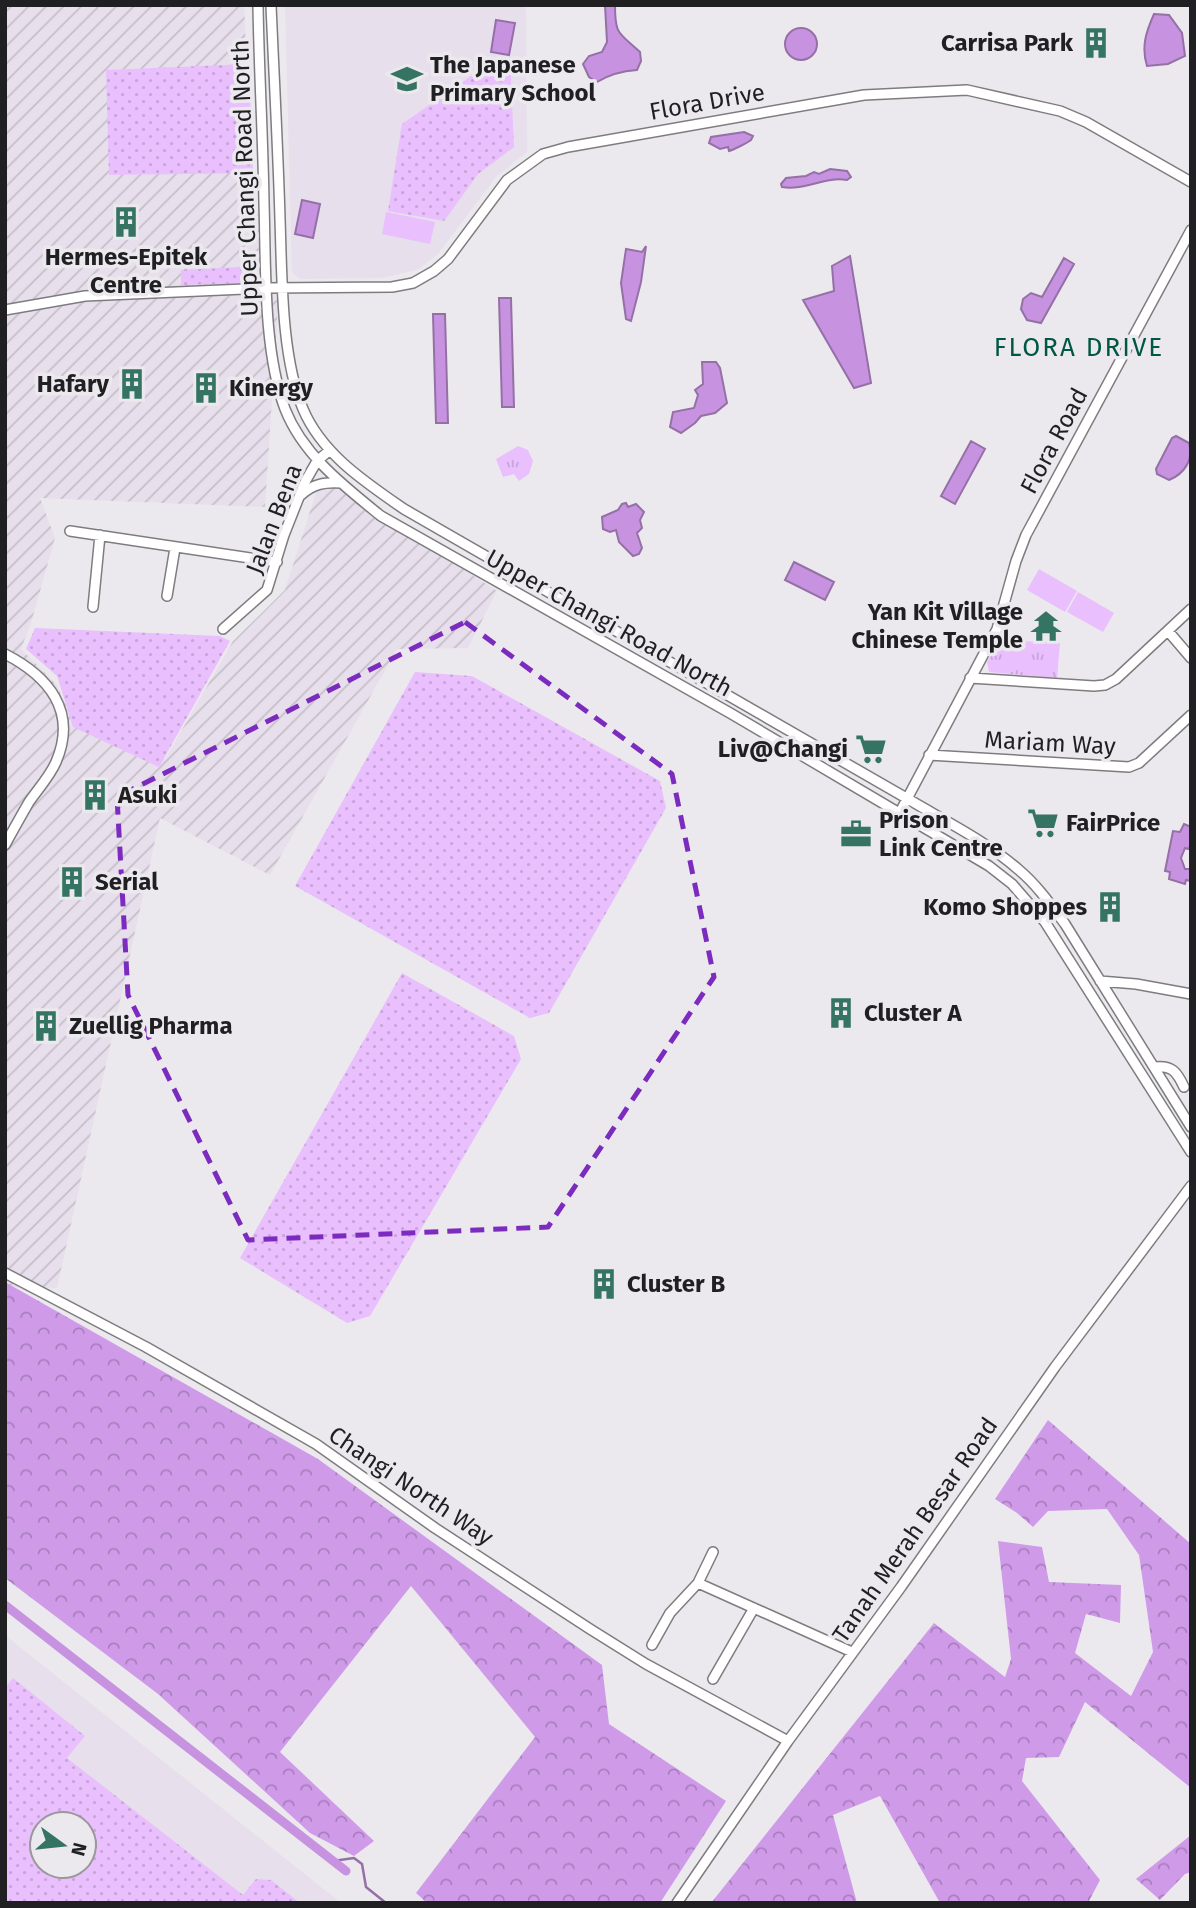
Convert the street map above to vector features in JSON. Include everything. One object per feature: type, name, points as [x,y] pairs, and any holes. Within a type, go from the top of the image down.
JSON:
[{"type":"street","name":"Upper Changi Road North","points":[[258,5],[267,288],[272,352],[285,407],[304,445],[341,483],[380,516],[730,713],[989,866],[1012,884],[1028,900],[1079,975],[1191,1152]]},
{"type":"street","name":"Upper Changi Road North","points":[[271,5],[283,289],[292,379],[303,411],[330,450],[371,486],[404,509],[908,799],[975,839],[1019,870],[1046,898],[1065,924],[1191,1128]]},
{"type":"street","name":"Flora Drive","points":[[5,310],[85,296],[267,288],[392,287],[413,283],[448,259],[507,180],[543,154],[577,145],[864,95],[967,90],[1037,105],[1086,122],[1191,182]]},
{"type":"street","name":"Flora Road","points":[[970,678],[997,629],[1026,535],[1191,230]]},
{"type":"street","name":"Jalan Bena","points":[[223,629],[267,590],[300,495],[317,460],[330,450]]},
{"type":"street","points":[[300,495],[322,482],[341,483]]},
{"type":"street","points":[[70,531],[277,562]]},
{"type":"street","points":[[93,607],[100,535]]},
{"type":"street","points":[[167,596],[175,548]]},
{"type":"street","points":[[970,678],[1105,685],[1116,679],[1191,609]]},
{"type":"street","points":[[615,650],[616,630]]},
{"type":"street","points":[[1168,631],[1191,658]]},
{"type":"street","points":[[5,654],[25,664],[41,677],[60,706],[63,723],[62,741],[56,762],[5,845]]},
{"type":"street","name":"Mariam Way","points":[[900,814],[970,678]]},
{"type":"street","name":"Mariam Way","points":[[929,755],[1129,766],[1139,763],[1191,715]]},
{"type":"street","points":[[1100,981],[1191,993]]},
{"type":"street","name":"Upper Changi Road North","points":[[1155,1067],[1170,1067],[1184,1087]]},
{"type":"street","name":"Tanah Merah Besar Road","points":[[677,1903],[788,1741],[901,1587],[1067,1349],[1191,1185]]},
{"type":"street","name":"Changi North Way","points":[[5,1273],[146,1347],[316,1444],[435,1528],[590,1629],[646,1664],[788,1741]]},
{"type":"street","points":[[652,1645],[670,1613],[698,1583],[713,1552]]},
{"type":"street","points":[[698,1583],[852,1652]]},
{"type":"street","points":[[713,1679],[754,1608]]},
{"type":"highlighted area","points":[[465,622],[672,774],[714,977],[548,1227],[248,1240],[128,995],[117,797]]},
{"type":"shaded area","points":[[5,5],[244,5],[253,194],[278,306],[265,507],[40,498],[55,538],[21,649],[57,685],[72,719],[165,759],[233,641],[285,590],[321,477],[497,591],[468,648],[397,649],[270,875],[160,818],[57,1288],[5,1287]]},
{"type":"shaded area","name":"The Japanese Primary School","points":[[526,5],[527,152],[496,177],[438,254],[419,269],[384,278],[300,279],[292,272],[285,6]]},
{"type":"shaded area","points":[[605,5],[615,5],[617,28],[640,52],[641,61],[637,70],[616,73],[597,82],[589,77],[583,64],[589,56],[602,52],[607,42]]},
{"type":"shaded area","points":[[1154,14],[1169,15],[1182,33],[1185,56],[1168,64],[1147,66],[1145,40]]},
{"type":"shaded area","points":[[496,20],[515,23],[509,55],[491,52]]},
{"type":"shaded area","points":[[801,28],[812,33],[817,44],[812,55],[801,60],[790,55],[785,44],[790,33]]},
{"type":"shaded area","points":[[744,132],[753,136],[751,140],[729,151],[728,147],[720,149],[709,143],[711,137]]},
{"type":"shaded area","points":[[830,169],[847,171],[851,177],[847,180],[831,180],[799,187],[782,187],[781,184],[786,178],[806,176],[814,172],[819,174]]},
{"type":"shaded area","points":[[302,200],[320,204],[313,238],[295,234]]},
{"type":"shaded area","points":[[646,246],[641,282],[631,321],[626,319],[621,283],[626,249],[642,252]]},
{"type":"shaded area","points":[[850,256],[871,383],[854,388],[803,300],[834,291],[832,266]]},
{"type":"shaded area","points":[[1064,258],[1074,264],[1041,323],[1027,320],[1021,309],[1023,299],[1031,293],[1042,297]]},
{"type":"shaded area","points":[[499,298],[511,298],[514,407],[502,407]]},
{"type":"shaded area","points":[[433,314],[445,314],[448,423],[436,423]]},
{"type":"shaded area","points":[[702,362],[716,362],[720,368],[727,403],[715,413],[701,416],[681,433],[670,427],[673,412],[694,408],[698,395],[695,390],[703,384]]},
{"type":"shaded area","points":[[1176,436],[1189,443],[1190,455],[1183,470],[1169,480],[1157,474],[1156,469],[1172,438]]},
{"type":"shaded area","points":[[971,441],[985,449],[955,504],[941,496]]},
{"type":"shaded area","points":[[626,503],[628,507],[636,504],[644,512],[640,520],[642,528],[637,533],[642,548],[639,554],[633,556],[619,542],[616,530],[610,532],[603,529],[602,517]]},
{"type":"shaded area","points":[[794,562],[834,582],[825,600],[785,580]]},
{"type":"shaded area","points":[[1184,824],[1191,827],[1191,845],[1188,849],[1185,848],[1181,858],[1185,869],[1191,869],[1191,881],[1186,880],[1185,884],[1169,879],[1170,872],[1165,871],[1173,831],[1180,832]]},
{"type":"shaded area","points":[[5,1635],[341,1903],[5,1903]]},
{"type":"green space","points":[[480,57],[510,60],[514,147],[478,174],[444,221],[388,211],[402,124],[477,72]]},
{"type":"green space","points":[[249,64],[253,173],[109,175],[106,70]]},
{"type":"green space","points":[[386,212],[435,222],[430,244],[382,234]]},
{"type":"green space","points":[[260,266],[247,283],[181,285],[181,270]]},
{"type":"green space","points":[[518,446],[528,450],[533,461],[529,474],[519,481],[514,474],[503,477],[496,459]]},
{"type":"green space","points":[[1039,569],[1077,591],[1065,612],[1027,590]]},
{"type":"green space","points":[[1078,592],[1114,613],[1103,632],[1067,612]]},
{"type":"green space","points":[[35,628],[220,636],[230,641],[159,767],[73,727],[57,676],[26,649]]},
{"type":"green space","points":[[1000,640],[1060,643],[1057,678],[989,672],[987,662]]},
{"type":"green space","points":[[415,672],[472,676],[660,781],[666,808],[549,1013],[530,1018],[295,886]]},
{"type":"green space","points":[[402,973],[514,1036],[521,1059],[370,1316],[347,1323],[240,1258]]},
{"type":"green space","points":[[5,1282],[318,1459],[602,1665],[609,1724],[726,1801],[660,1903],[427,1903],[416,1893],[535,1737],[411,1586],[280,1752],[374,1841],[354,1856],[310,1833],[158,1694],[5,1578]]},
{"type":"green space","points":[[1048,1420],[1191,1544],[1191,1788],[1085,1702],[1059,1757],[1026,1758],[1022,1781],[1100,1880],[1088,1903],[940,1903],[880,1796],[833,1815],[857,1903],[711,1903],[934,1623],[1005,1677],[1011,1659],[998,1541],[1042,1547],[1049,1582],[1121,1585],[1120,1623],[1086,1614],[1075,1653],[1131,1696],[1153,1652],[1139,1555],[1107,1509],[1048,1511],[1033,1527],[995,1499]]},
{"type":"green space","points":[[13,1678],[85,1736],[67,1758],[243,1895],[256,1879],[271,1880],[300,1903],[5,1903],[5,1688]]},
{"type":"green space","points":[[1191,1835],[1191,1872],[1185,1874],[1160,1900],[1136,1879]]},
{"type":"waterway","points":[[5,1605],[346,1871]]},
{"type":"waterway","points":[[333,1861],[354,1858],[362,1864],[366,1887],[386,1903]]},
{"type":"place","name":"Carrisa Park","points":[[1096,43]]},
{"type":"place","name":"The Japanese Primary School","points":[[407,79]]},
{"type":"place","name":"Hermes-Epitek Centre","points":[[126,222]]},
{"type":"place","name":"Hafary","points":[[132,384]]},
{"type":"place","name":"Kinergy","points":[[206,388]]},
{"type":"place","name":"Yan Kit Village Chinese Temple","points":[[1046,626]]},
{"type":"place","name":"Liv@Changi","points":[[871,749]]},
{"type":"place","name":"Asuki","points":[[95,795]]},
{"type":"place","name":"FairPrice","points":[[1043,823]]},
{"type":"place","name":"Prison Link Centre","points":[[856,834]]},
{"type":"place","name":"Serial","points":[[72,882]]},
{"type":"place","name":"Komo Shoppes","points":[[1110,907]]},
{"type":"place","name":"Cluster A","points":[[841,1013]]},
{"type":"place","name":"Zuellig Pharma","points":[[46,1026]]},
{"type":"place","name":"Cluster B","points":[[604,1284]]},
{"type":"district","name":"FLORA DRIVE","points":[[1079,347]]}]
